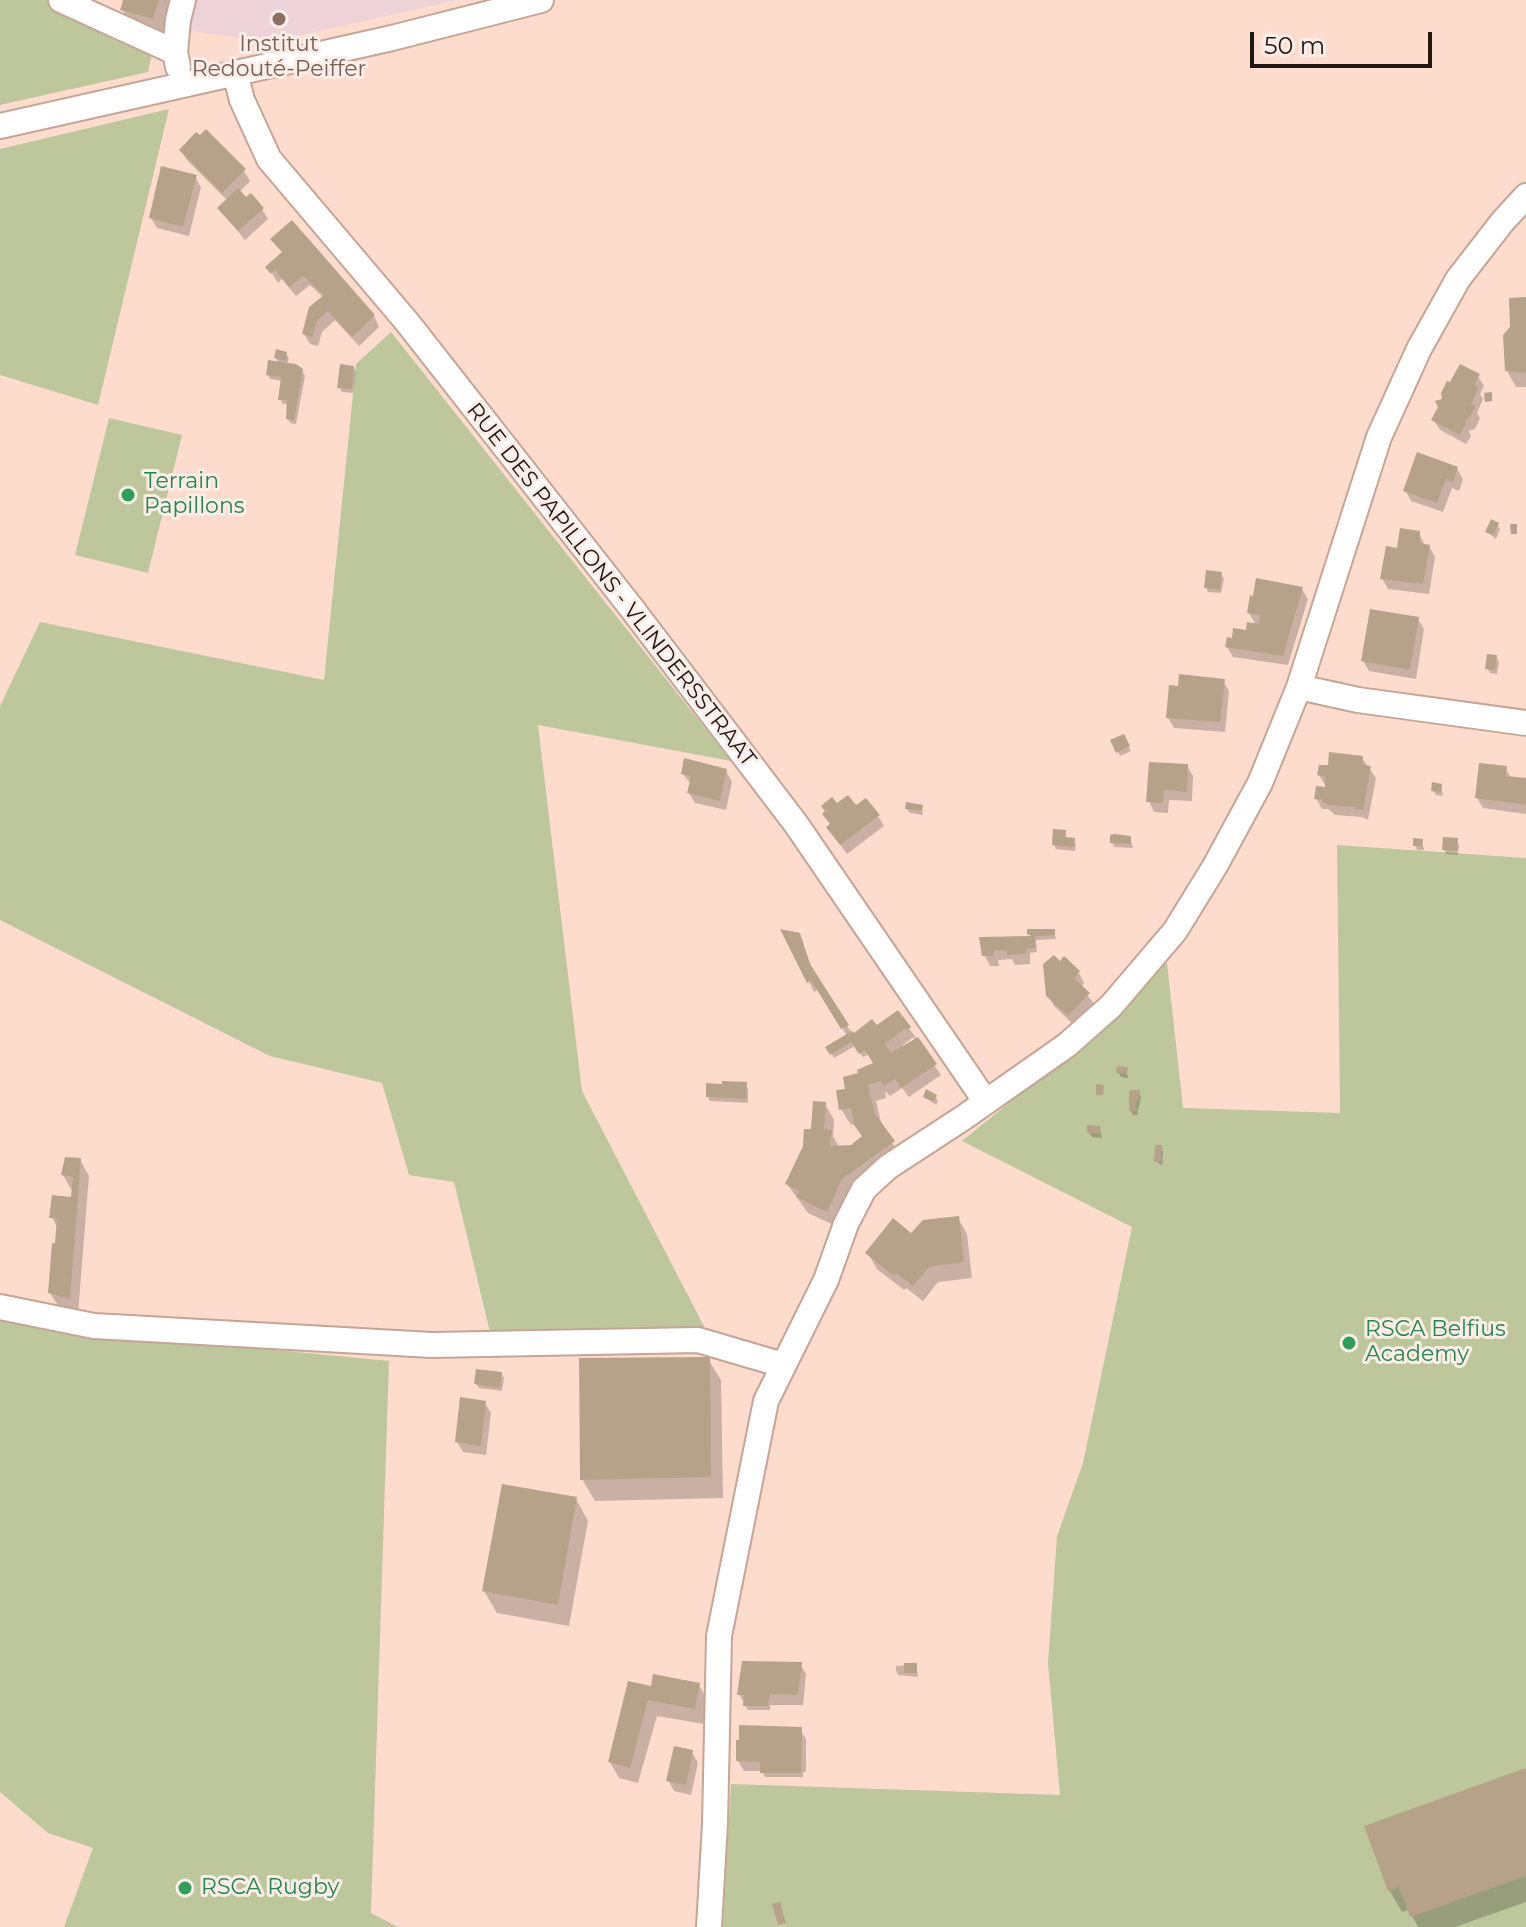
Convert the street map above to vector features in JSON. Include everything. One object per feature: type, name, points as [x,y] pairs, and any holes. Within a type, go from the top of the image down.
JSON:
[{"type":"street","points":[[61,0],[175,52]]},
{"type":"street","points":[[182,85],[175,52],[183,0]]},
{"type":"street","points":[[0,126],[477,18],[541,0]]},
{"type":"street","name":"RUE DES PAPILLONS - VLINDERSSTRAAT","points":[[235,73],[242,100],[269,159],[407,322],[796,824],[986,1102]]},
{"type":"street","points":[[709,1927],[715,1824],[719,1636],[766,1401],[826,1280],[846,1224],[864,1189],[888,1167],[1067,1045],[1111,1006],[1175,931],[1260,783],[1299,687],[1379,437],[1419,349],[1458,279],[1526,196]]},
{"type":"street","points":[[1299,687],[1358,700],[1526,723]]},
{"type":"street","points":[[0,1307],[94,1326],[432,1345],[698,1340],[783,1365]]},
{"type":"shaded area","name":"Institut Redouté-Peiffer","points":[[189,0],[457,0],[269,42],[183,30]]},
{"type":"green space","points":[[0,0],[49,0],[152,54],[148,72],[0,105]]},
{"type":"green space","points":[[169,109],[98,405],[0,375],[0,149]]},
{"type":"green space","points":[[391,332],[731,761],[538,725],[582,1091],[707,1332],[490,1332],[454,1182],[409,1175],[382,1083],[270,1056],[0,920],[0,706],[40,622],[324,680],[356,364]]},
{"type":"green space","name":"Terrain Papillons","points":[[109,418],[182,435],[148,573],[75,555]]},
{"type":"green space","name":"RSCA Belfius Academy","points":[[1337,845],[1526,858],[1526,1927],[723,1927],[731,1784],[1060,1795],[1048,1663],[1057,1536],[1083,1463],[1132,1227],[962,1141],[1096,1032],[1156,967],[1167,963],[1183,1108],[1340,1113]]},
{"type":"green space","points":[[0,1309],[100,1333],[389,1361],[371,1913],[398,1927],[64,1927],[93,1848],[48,1833],[0,1792]]},
{"type":"building","points":[[123,0],[159,0],[153,19],[120,10]]},
{"type":"building","points":[[206,129],[246,169],[222,193],[179,150],[196,132],[200,135]]},
{"type":"building","points":[[161,166],[197,175],[183,227],[149,218]]},
{"type":"building","points":[[238,188],[246,197],[251,193],[264,208],[238,231],[217,208]]},
{"type":"building","points":[[292,220],[375,315],[352,337],[328,311],[317,321],[312,337],[302,334],[309,307],[324,295],[303,276],[289,287],[275,270],[271,274],[265,267],[282,252],[270,239]]},
{"type":"building","points":[[1526,297],[1526,373],[1505,371],[1503,335],[1510,327],[1509,298]]},
{"type":"building","points":[[276,349],[287,352],[286,361],[274,358]]},
{"type":"building","points":[[268,360],[296,364],[303,369],[294,420],[286,419],[287,400],[278,400],[281,377],[266,375]]},
{"type":"building","points":[[340,364],[354,366],[352,389],[337,388]]},
{"type":"building","points":[[1460,364],[1480,374],[1474,385],[1479,387],[1471,404],[1475,406],[1470,418],[1465,420],[1460,435],[1431,420],[1438,407],[1435,401],[1442,399],[1441,393],[1447,381],[1450,382]]},
{"type":"building","points":[[1492,392],[1492,401],[1485,402],[1484,393]]},
{"type":"building","points":[[1417,452],[1458,467],[1453,482],[1446,479],[1437,503],[1403,491]]},
{"type":"building","points":[[1491,519],[1499,523],[1493,535],[1485,532]]},
{"type":"building","points":[[1510,524],[1517,524],[1517,534],[1511,534]]},
{"type":"building","points":[[1400,528],[1420,531],[1420,543],[1430,545],[1423,584],[1380,579],[1386,546],[1397,548]]},
{"type":"building","points":[[1206,570],[1222,572],[1220,590],[1204,588]]},
{"type":"building","points":[[1256,578],[1303,587],[1283,656],[1225,647],[1227,637],[1232,638],[1233,628],[1246,630],[1247,622],[1259,624],[1260,615],[1247,613]]},
{"type":"building","points":[[1370,609],[1419,617],[1410,670],[1361,661]]},
{"type":"building","points":[[1487,654],[1497,655],[1495,670],[1485,669]]},
{"type":"building","points":[[1179,674],[1225,679],[1220,722],[1166,718],[1169,685],[1178,686]]},
{"type":"building","points":[[1124,734],[1130,746],[1116,753],[1110,740]]},
{"type":"building","points":[[1329,752],[1363,756],[1362,765],[1371,766],[1363,810],[1327,805],[1322,803],[1323,800],[1314,799],[1316,786],[1325,787],[1326,777],[1317,775],[1319,765],[1328,765]]},
{"type":"building","points":[[684,758],[727,769],[720,801],[687,793],[691,776],[681,774]]},
{"type":"building","points":[[1149,762],[1188,764],[1187,792],[1164,790],[1163,803],[1146,802]]},
{"type":"building","points":[[1479,763],[1507,766],[1506,776],[1526,778],[1526,805],[1475,798]]},
{"type":"building","points":[[1432,782],[1442,784],[1441,792],[1431,791]]},
{"type":"building","points":[[848,795],[856,805],[866,798],[880,815],[840,845],[826,827],[830,824],[822,814],[825,811],[821,806],[832,797],[837,803]]},
{"type":"building","points":[[906,802],[923,805],[922,811],[905,809]]},
{"type":"building","points":[[1053,829],[1066,830],[1065,837],[1075,838],[1074,847],[1052,845]]},
{"type":"building","points":[[1110,835],[1131,836],[1131,844],[1110,843]]},
{"type":"building","points":[[1443,837],[1458,838],[1457,851],[1442,850]]},
{"type":"building","points":[[1413,838],[1423,839],[1422,846],[1413,846]]},
{"type":"building","points":[[780,929],[800,933],[810,964],[849,1025],[841,1029],[811,980],[807,983]]},
{"type":"building","points":[[1027,929],[1055,929],[1055,935],[1035,936],[1035,948],[1026,949],[1026,954],[1007,955],[1007,950],[994,950],[994,956],[982,956],[979,937],[1033,936],[1027,934]]},
{"type":"building","points":[[1054,955],[1060,961],[1064,956],[1080,971],[1074,978],[1090,993],[1068,1016],[1046,996],[1043,964]]},
{"type":"building","points":[[898,1010],[911,1027],[885,1044],[891,1053],[918,1037],[937,1064],[901,1088],[895,1079],[884,1086],[880,1081],[868,1085],[875,1114],[895,1141],[842,1179],[827,1212],[796,1197],[799,1191],[785,1184],[803,1146],[804,1129],[811,1129],[813,1101],[826,1102],[824,1129],[832,1130],[830,1146],[851,1145],[862,1136],[854,1125],[851,1108],[839,1110],[836,1090],[845,1089],[843,1077],[858,1073],[857,1070],[873,1063],[865,1050],[859,1054],[851,1042],[830,1055],[825,1047],[852,1031],[854,1033],[872,1019],[877,1025]]},
{"type":"building","points":[[1117,1066],[1128,1067],[1127,1074],[1116,1073]]},
{"type":"building","points":[[722,1081],[747,1082],[746,1099],[706,1097],[706,1083],[722,1084]]},
{"type":"building","points":[[1096,1084],[1104,1085],[1103,1095],[1096,1095]]},
{"type":"building","points":[[926,1089],[937,1095],[933,1102],[923,1097]]},
{"type":"building","points":[[1129,1090],[1140,1090],[1139,1101],[1136,1101],[1137,1111],[1129,1111]]},
{"type":"building","points":[[1087,1125],[1101,1126],[1100,1134],[1087,1133]]},
{"type":"building","points":[[1155,1145],[1162,1145],[1161,1162],[1154,1162]]},
{"type":"building","points":[[65,1157],[81,1158],[70,1299],[48,1293],[57,1218],[49,1218],[52,1195],[71,1197],[73,1177],[61,1175]]},
{"type":"building","points":[[959,1216],[964,1262],[929,1267],[913,1286],[896,1273],[894,1276],[865,1253],[893,1218],[911,1233],[923,1220]]},
{"type":"building","points":[[710,1357],[711,1477],[580,1480],[579,1358]]},
{"type":"building","points":[[476,1369],[502,1372],[500,1388],[474,1384]]},
{"type":"building","points":[[460,1397],[486,1401],[481,1446],[455,1442]]},
{"type":"building","points":[[502,1484],[577,1497],[558,1605],[482,1591]]},
{"type":"building","points":[[742,1661],[802,1662],[798,1695],[770,1694],[768,1706],[743,1706],[744,1695],[737,1695]]},
{"type":"building","points":[[904,1663],[917,1663],[917,1673],[904,1673]]},
{"type":"building","points":[[653,1674],[700,1683],[695,1709],[648,1700],[630,1768],[608,1762],[628,1681],[651,1686]]},
{"type":"building","points":[[739,1725],[802,1727],[801,1773],[760,1773],[760,1762],[736,1761]]},
{"type":"building","points":[[674,1746],[693,1750],[686,1785],[666,1781]]},
{"type":"building","points":[[1526,1768],[1526,1876],[1410,1917],[1399,1887],[1388,1891],[1364,1826]]},
{"type":"building","points":[[780,1902],[786,1923],[778,1925],[772,1904]]},
{"type":"place","name":"Institut Redouté-Peiffer","points":[[279,19]]},
{"type":"place","name":"Terrain Papillons","points":[[128,495]]},
{"type":"place","name":"RSCA Belfius Academy","points":[[1349,1343]]},
{"type":"place","name":"RSCA Rugby","points":[[185,1888]]}]
